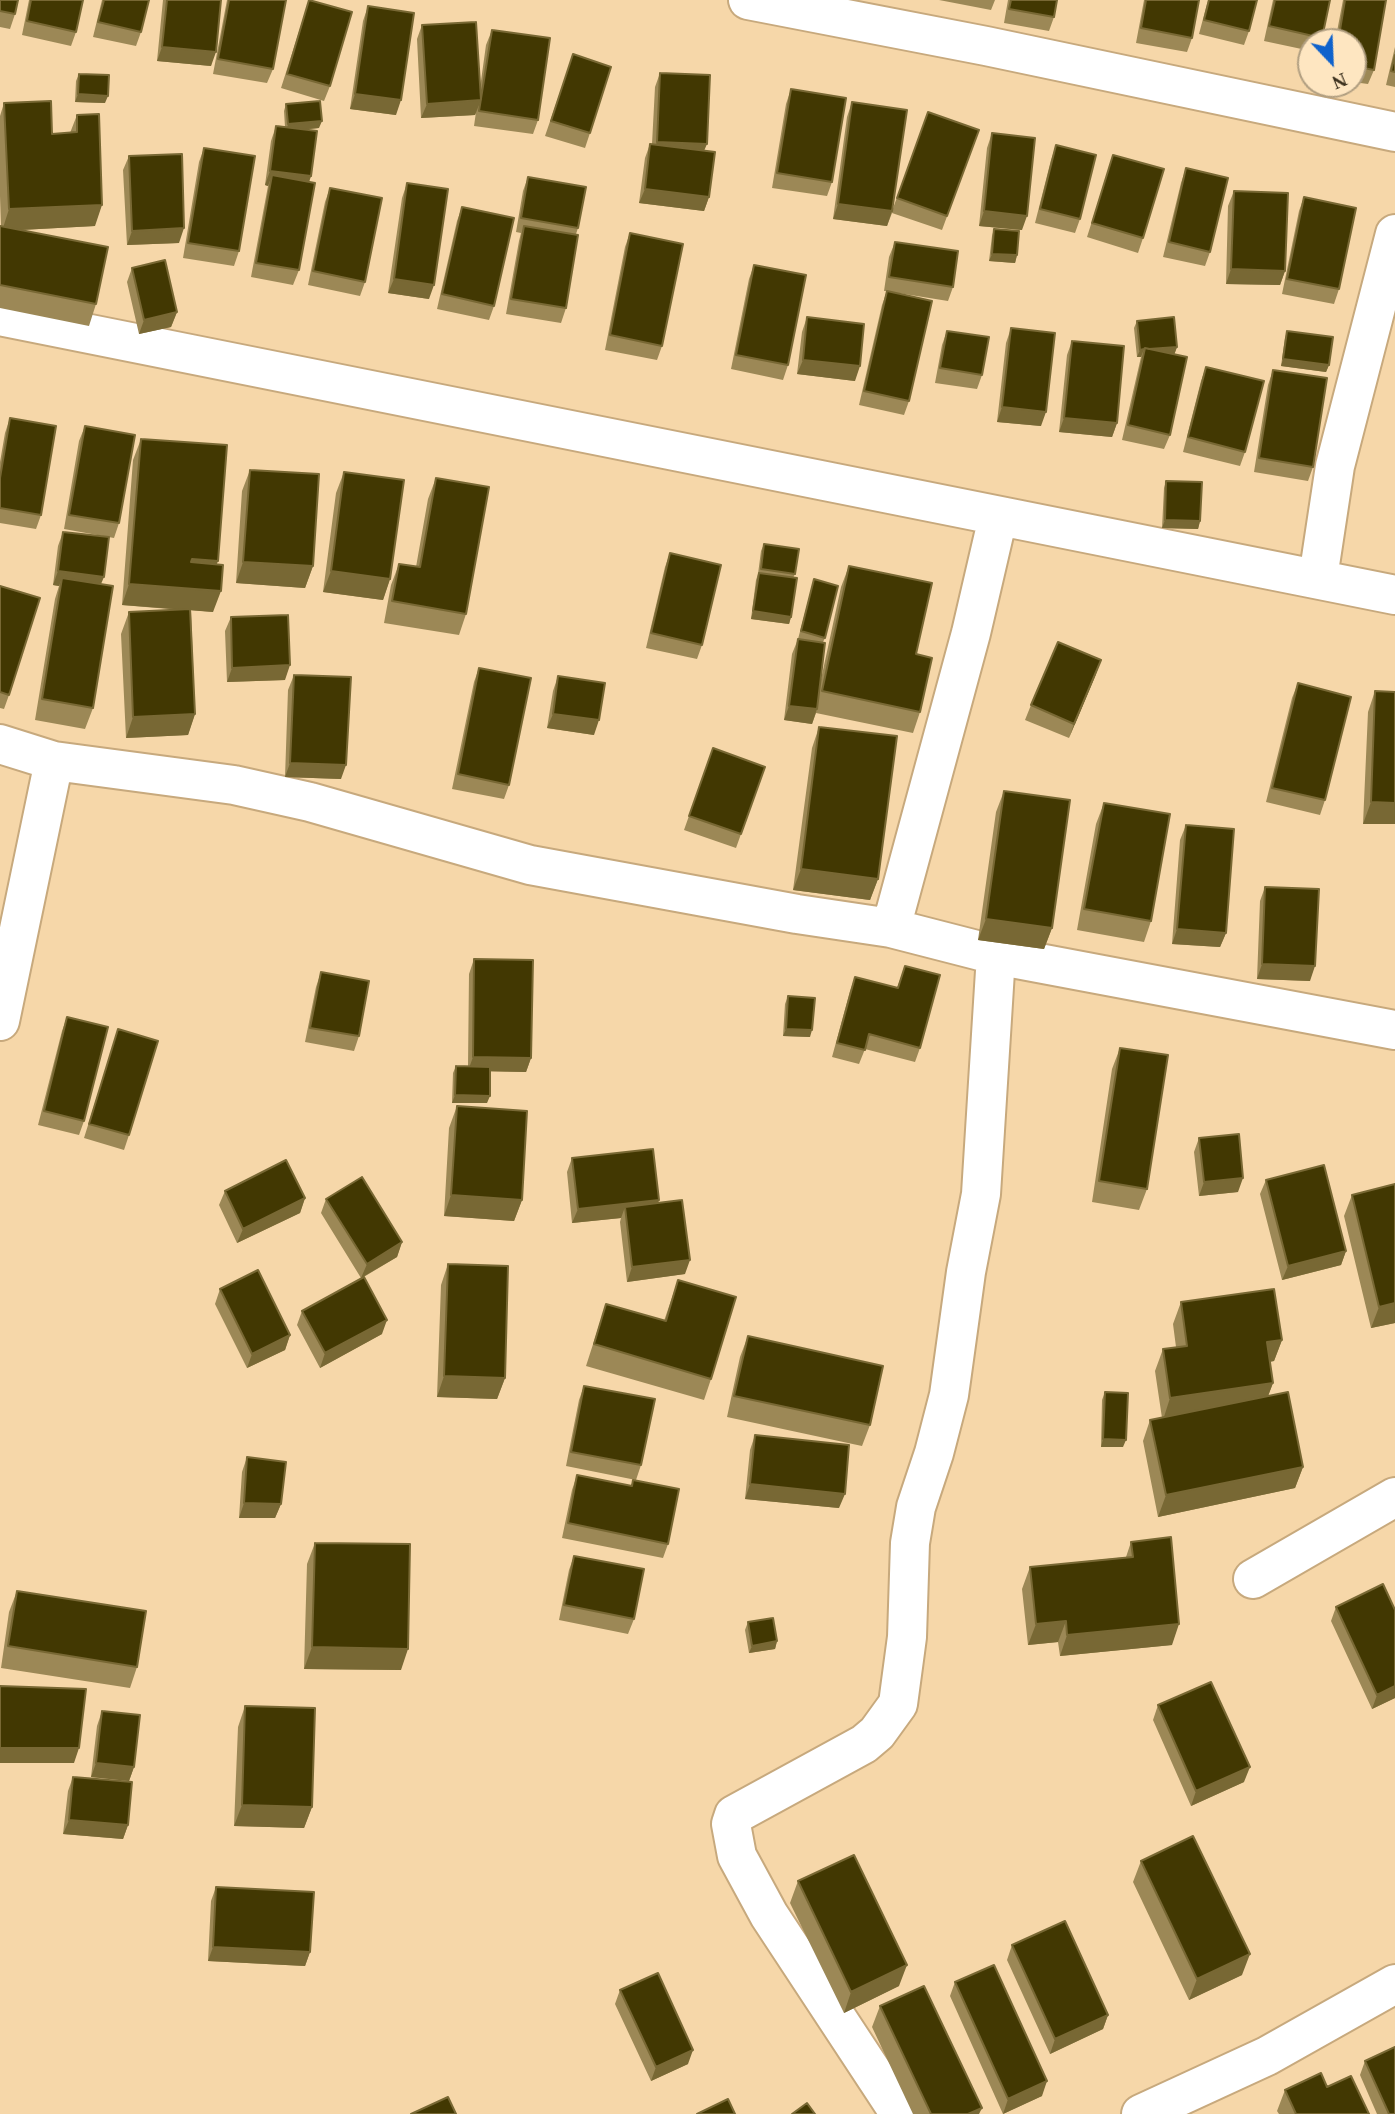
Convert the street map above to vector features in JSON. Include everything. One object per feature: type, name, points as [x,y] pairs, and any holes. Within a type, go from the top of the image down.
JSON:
[{"type":"street","points":[[748,0],[986,46],[1395,132]]},
{"type":"street","points":[[1318,578],[1335,466],[1395,234]]},
{"type":"street","points":[[0,316],[1395,595]]},
{"type":"street","points":[[891,928],[971,633],[999,517]]},
{"type":"street","points":[[0,744],[54,761],[234,785],[310,802],[530,865],[797,914],[891,928],[996,956],[1395,1030]]},
{"type":"street","points":[[0,1021],[54,761]]},
{"type":"street","points":[[900,2114],[769,1915],[737,1856],[731,1824],[734,1815],[864,1744],[877,1732],[898,1704],[908,1637],[910,1543],[915,1507],[934,1453],[949,1395],[966,1272],[981,1194],[996,956]]},
{"type":"street","points":[[1253,1579],[1395,1497]]},
{"type":"street","points":[[1141,2114],[1267,2056],[1395,1984]]},
{"type":"building","points":[[0,0],[18,0],[15,14],[0,11]]},
{"type":"building","points":[[31,0],[83,0],[76,32],[27,21]]},
{"type":"building","points":[[104,0],[149,0],[141,32],[98,22]]},
{"type":"building","points":[[167,0],[221,0],[216,52],[162,47]]},
{"type":"building","points":[[229,0],[286,0],[273,69],[218,59]]},
{"type":"building","points":[[309,0],[352,12],[330,86],[287,74]]},
{"type":"building","points":[[1011,0],[1057,0],[1054,17],[1009,9]]},
{"type":"building","points":[[1146,0],[1199,0],[1192,38],[1141,28]]},
{"type":"building","points":[[1209,0],[1257,0],[1249,31],[1204,20]]},
{"type":"building","points":[[1275,0],[1330,0],[1324,28],[1297,28],[1297,32],[1269,26]]},
{"type":"building","points":[[1345,0],[1386,0],[1374,70],[1367,69],[1367,28],[1340,28]]},
{"type":"building","points":[[368,6],[414,13],[401,100],[355,94]]},
{"type":"building","points":[[476,22],[481,100],[427,104],[422,25]]},
{"type":"building","points":[[492,30],[550,38],[538,120],[479,111]]},
{"type":"building","points":[[573,54],[611,67],[590,133],[551,121]]},
{"type":"building","points":[[1395,55],[1395,72],[1391,71]]},
{"type":"building","points":[[660,73],[710,75],[707,144],[657,142]]},
{"type":"building","points":[[79,74],[109,75],[108,96],[78,94]]},
{"type":"building","points":[[791,89],[846,98],[832,182],[777,173]]},
{"type":"building","points":[[51,101],[52,134],[77,132],[77,115],[99,114],[102,205],[9,209],[4,103]]},
{"type":"building","points":[[320,101],[322,121],[288,124],[286,104]]},
{"type":"building","points":[[852,102],[907,110],[892,211],[838,204]]},
{"type":"building","points":[[928,112],[979,130],[947,216],[897,198]]},
{"type":"building","points":[[276,126],[317,131],[311,176],[270,171]]},
{"type":"building","points":[[992,133],[1035,138],[1027,216],[984,211]]},
{"type":"building","points":[[650,144],[715,152],[709,197],[645,189]]},
{"type":"building","points":[[1056,145],[1096,155],[1080,219],[1040,209]]},
{"type":"building","points":[[204,148],[255,156],[239,251],[188,243]]},
{"type":"building","points":[[182,154],[184,228],[132,231],[129,156]]},
{"type":"building","points":[[1113,155],[1164,169],[1143,238],[1092,223]]},
{"type":"building","points":[[1186,168],[1228,178],[1210,252],[1169,242]]},
{"type":"building","points":[[272,175],[315,183],[299,270],[256,263]]},
{"type":"building","points":[[528,177],[586,187],[578,228],[521,218]]},
{"type":"building","points":[[407,183],[448,189],[434,285],[394,279]]},
{"type":"building","points":[[330,188],[382,198],[365,282],[313,271]]},
{"type":"building","points":[[1234,191],[1288,193],[1285,271],[1231,269]]},
{"type":"building","points":[[1304,197],[1356,208],[1339,289],[1287,279]]},
{"type":"building","points":[[462,207],[514,218],[494,306],[442,294]]},
{"type":"building","points":[[0,226],[108,247],[96,304],[0,285]]},
{"type":"building","points":[[524,226],[578,235],[566,308],[511,299]]},
{"type":"building","points":[[994,229],[1019,231],[1017,255],[992,254]]},
{"type":"building","points":[[630,233],[683,244],[662,346],[610,335]]},
{"type":"building","points":[[895,242],[958,251],[953,287],[889,277]]},
{"type":"building","points":[[165,260],[177,312],[144,320],[132,268]]},
{"type":"building","points":[[754,265],[806,275],[788,365],[736,355]]},
{"type":"building","points":[[887,291],[932,301],[909,401],[864,391]]},
{"type":"building","points":[[807,317],[864,324],[860,366],[803,360]]},
{"type":"building","points":[[1174,317],[1177,347],[1140,350],[1137,321]]},
{"type":"building","points":[[1011,328],[1055,333],[1046,412],[1002,407]]},
{"type":"building","points":[[947,331],[989,337],[982,375],[940,368]]},
{"type":"building","points":[[1287,331],[1333,337],[1329,365],[1283,359]]},
{"type":"building","points":[[1072,341],[1124,346],[1117,423],[1064,418]]},
{"type":"building","points":[[1145,348],[1187,357],[1170,435],[1128,425]]},
{"type":"building","points":[[1206,367],[1264,381],[1245,452],[1188,437]]},
{"type":"building","points":[[1273,370],[1327,378],[1313,467],[1259,458]]},
{"type":"building","points":[[10,418],[56,426],[41,515],[0,508],[0,478]]},
{"type":"building","points":[[85,426],[135,435],[119,523],[69,515]]},
{"type":"building","points":[[141,439],[227,445],[218,561],[192,559],[191,562],[223,565],[221,591],[129,584]]},
{"type":"building","points":[[250,470],[319,474],[313,566],[243,562]]},
{"type":"building","points":[[344,472],[404,480],[390,579],[331,571]]},
{"type":"building","points":[[436,478],[489,487],[466,614],[392,601],[399,564],[420,567]]},
{"type":"building","points":[[1166,481],[1202,482],[1200,521],[1165,520]]},
{"type":"building","points":[[63,532],[109,537],[104,577],[58,571]]},
{"type":"building","points":[[764,544],[799,549],[795,574],[761,569]]},
{"type":"building","points":[[670,553],[721,565],[702,645],[651,633]]},
{"type":"building","points":[[849,566],[932,583],[916,654],[932,658],[920,712],[822,691]]},
{"type":"building","points":[[759,573],[797,578],[791,617],[753,611]]},
{"type":"building","points":[[62,578],[113,586],[93,708],[42,699]]},
{"type":"building","points":[[814,579],[838,586],[825,638],[801,631]]},
{"type":"building","points":[[0,586],[40,598],[9,695],[0,692]]},
{"type":"building","points":[[190,609],[195,714],[133,717],[129,612]]},
{"type":"building","points":[[288,615],[290,665],[232,668],[231,617]]},
{"type":"building","points":[[798,639],[825,643],[817,709],[789,706]]},
{"type":"building","points":[[1058,642],[1101,660],[1074,724],[1031,705]]},
{"type":"building","points":[[479,668],[531,678],[509,785],[458,774]]},
{"type":"building","points":[[294,675],[351,677],[346,765],[290,763]]},
{"type":"building","points":[[558,676],[605,683],[599,720],[553,714]]},
{"type":"building","points":[[1298,683],[1351,697],[1325,800],[1272,788]]},
{"type":"building","points":[[1375,691],[1395,692],[1395,803],[1371,802]]},
{"type":"building","points":[[819,727],[897,736],[878,879],[801,869]]},
{"type":"building","points":[[713,748],[765,767],[741,834],[689,816]]},
{"type":"building","points":[[1004,791],[1070,800],[1052,928],[986,919]]},
{"type":"building","points":[[1104,803],[1170,814],[1151,921],[1084,909]]},
{"type":"building","points":[[1186,825],[1234,829],[1226,933],[1177,929]]},
{"type":"building","points":[[1265,887],[1319,889],[1315,966],[1262,964]]},
{"type":"building","points":[[474,959],[533,960],[531,1058],[473,1057]]},
{"type":"building","points":[[905,966],[940,975],[920,1048],[869,1034],[865,1050],[837,1043],[855,977],[898,988]]},
{"type":"building","points":[[321,972],[369,981],[359,1036],[310,1028]]},
{"type":"building","points":[[788,996],[815,998],[812,1030],[786,1029]]},
{"type":"building","points":[[67,1017],[108,1027],[84,1121],[44,1111]]},
{"type":"building","points":[[118,1029],[158,1041],[129,1135],[89,1124]]},
{"type":"building","points":[[1120,1048],[1168,1055],[1147,1189],[1099,1181]]},
{"type":"building","points":[[456,1066],[490,1067],[490,1096],[455,1095]]},
{"type":"building","points":[[457,1106],[527,1111],[522,1200],[451,1195]]},
{"type":"building","points":[[1239,1134],[1243,1178],[1204,1182],[1199,1138]]},
{"type":"building","points":[[653,1149],[659,1200],[578,1209],[572,1158]]},
{"type":"building","points":[[286,1160],[305,1198],[243,1229],[225,1191]]},
{"type":"building","points":[[1324,1165],[1346,1251],[1288,1266],[1266,1180]]},
{"type":"building","points":[[362,1177],[402,1242],[367,1264],[326,1199]]},
{"type":"building","points":[[1395,1184],[1395,1303],[1379,1307],[1352,1195]]},
{"type":"building","points":[[682,1200],[690,1260],[632,1267],[625,1207]]},
{"type":"building","points":[[448,1264],[508,1266],[505,1378],[444,1376]]},
{"type":"building","points":[[258,1270],[290,1335],[252,1354],[220,1289]]},
{"type":"building","points":[[364,1277],[387,1320],[325,1353],[302,1311]]},
{"type":"building","points":[[678,1280],[736,1297],[711,1379],[594,1344],[606,1304],[666,1321]]},
{"type":"building","points":[[1274,1289],[1282,1340],[1267,1342],[1273,1383],[1170,1398],[1163,1349],[1187,1346],[1181,1302]]},
{"type":"building","points":[[748,1336],[883,1366],[870,1425],[734,1396]]},
{"type":"building","points":[[584,1386],[655,1399],[641,1465],[571,1452]]},
{"type":"building","points":[[1105,1392],[1128,1393],[1126,1440],[1103,1439]]},
{"type":"building","points":[[1288,1392],[1303,1467],[1166,1495],[1150,1420]]},
{"type":"building","points":[[755,1435],[849,1445],[845,1494],[750,1484]]},
{"type":"building","points":[[247,1457],[286,1462],[281,1504],[244,1503]]},
{"type":"building","points":[[577,1475],[632,1486],[633,1480],[679,1489],[668,1544],[568,1523]]},
{"type":"building","points":[[1171,1537],[1179,1624],[1067,1635],[1066,1621],[1036,1624],[1030,1567],[1133,1557],[1131,1542]]},
{"type":"building","points":[[315,1543],[410,1544],[408,1649],[312,1647]]},
{"type":"building","points":[[574,1556],[644,1569],[634,1619],[564,1605]]},
{"type":"building","points":[[1383,1584],[1395,1610],[1395,1686],[1377,1695],[1336,1607]]},
{"type":"building","points":[[17,1591],[146,1611],[137,1667],[8,1646]]},
{"type":"building","points":[[773,1618],[777,1641],[752,1646],[748,1622]]},
{"type":"building","points":[[1211,1682],[1250,1767],[1196,1791],[1158,1705]]},
{"type":"building","points":[[0,1686],[86,1689],[79,1748],[0,1748]]},
{"type":"building","points":[[245,1706],[315,1708],[312,1807],[242,1805]]},
{"type":"building","points":[[102,1711],[140,1715],[134,1767],[96,1763]]},
{"type":"building","points":[[73,1777],[132,1782],[128,1825],[69,1820]]},
{"type":"building","points":[[1193,1836],[1250,1954],[1197,1979],[1141,1861]]},
{"type":"building","points":[[854,1855],[907,1965],[851,1992],[798,1881]]},
{"type":"building","points":[[216,1887],[314,1892],[310,1952],[213,1947]]},
{"type":"building","points":[[1065,1921],[1108,2015],[1055,2039],[1012,1945]]},
{"type":"building","points":[[994,1965],[1047,2081],[1008,2099],[955,1982]]},
{"type":"building","points":[[658,1973],[693,2050],[656,2067],[620,1990]]},
{"type":"building","points":[[924,1986],[982,2108],[968,2114],[931,2114],[880,2006]]},
{"type":"building","points":[[1395,2047],[1395,2114],[1389,2114],[1365,2061]]},
{"type":"building","points":[[1321,2073],[1327,2087],[1351,2076],[1369,2114],[1296,2114],[1285,2090]]},
{"type":"building","points":[[448,2097],[456,2114],[411,2114]]},
{"type":"building","points":[[728,2099],[735,2114],[697,2114]]},
{"type":"building","points":[[807,2103],[815,2114],[792,2114]]}]
